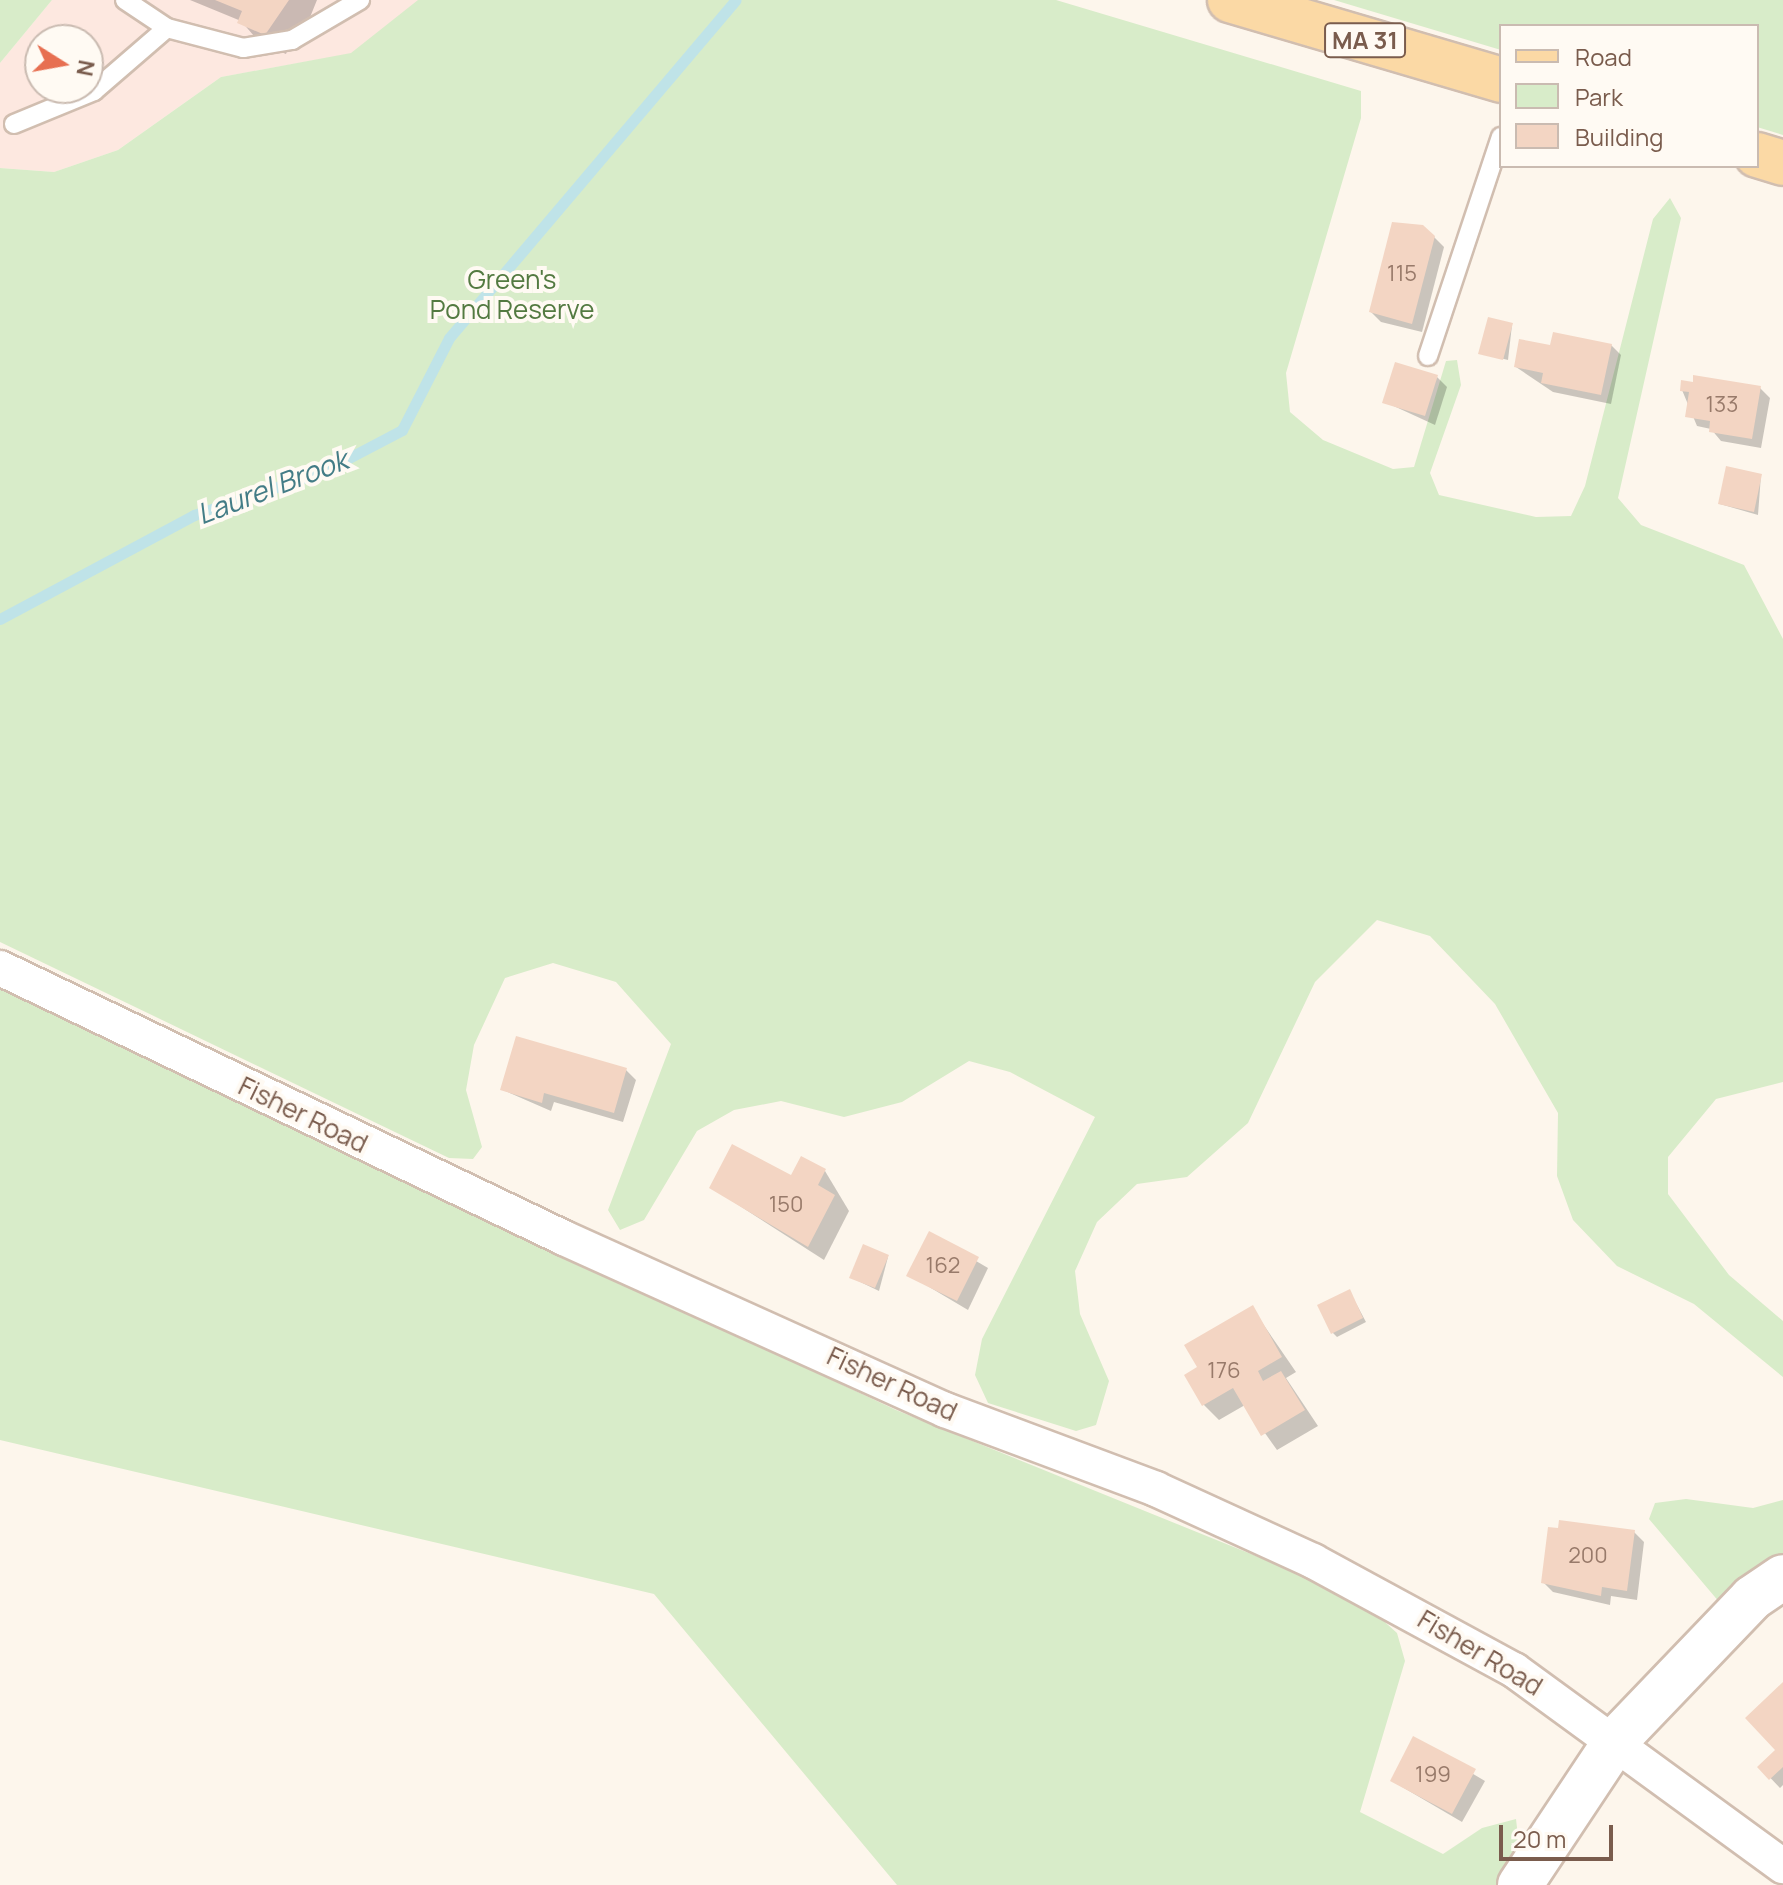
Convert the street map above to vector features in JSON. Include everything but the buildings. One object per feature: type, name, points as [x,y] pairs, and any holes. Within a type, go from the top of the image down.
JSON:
[{"type":"main road","name":"MA 31","points":[[1230,0],[1499,79]]},
{"type":"main road","points":[[1759,156],[1783,163]]},
{"type":"street","name":"Fisher Road","points":[[0,968],[564,1238],[945,1410],[1156,1489],[1313,1561],[1514,1670],[1617,1739],[1783,1866]]},
{"type":"street","points":[[1520,1885],[1617,1739],[1752,1598],[1783,1577]]},
{"type":"lane","points":[[125,0],[167,28],[267,47],[344,14],[360,0]]},
{"type":"lane","points":[[14,124],[94,91],[167,28]]},
{"type":"lane","points":[[1428,356],[1499,143]]},
{"type":"shaded area","points":[[52,0],[429,0],[394,46],[221,77],[118,150],[54,172],[0,168],[0,63],[24,34],[24,104],[104,104],[104,24],[32,24]]},
{"type":"green space","points":[[0,0],[52,0],[32,24],[24,24],[24,34],[0,63]]},
{"type":"green space","name":"Green's Pond Reserve","points":[[418,0],[1056,0],[1361,91],[1361,118],[1286,373],[1290,412],[1323,440],[1393,469],[1414,467],[1446,361],[1457,360],[1461,385],[1430,473],[1439,495],[1536,517],[1571,516],[1585,486],[1653,219],[1670,198],[1681,218],[1618,498],[1641,525],[1744,565],[1783,639],[1783,1082],[1716,1099],[1668,1157],[1668,1194],[1729,1275],[1783,1321],[1783,1377],[1694,1304],[1617,1266],[1573,1220],[1557,1176],[1558,1113],[1495,1004],[1430,936],[1377,920],[1315,982],[1248,1123],[1187,1177],[1137,1184],[1097,1222],[1075,1271],[1080,1314],[1109,1381],[1096,1425],[1076,1431],[988,1403],[975,1375],[982,1339],[1095,1117],[1010,1072],[969,1061],[902,1102],[844,1117],[781,1101],[734,1110],[697,1131],[644,1220],[620,1230],[608,1210],[671,1044],[616,982],[553,963],[505,978],[474,1045],[466,1090],[482,1147],[473,1159],[449,1158],[0,942],[0,168],[54,172],[118,150],[221,77],[351,53]]},
{"type":"green space","points":[[1334,0],[1783,0],[1783,135],[1759,128],[1759,24],[1499,24],[1499,49]]},
{"type":"green space","points":[[0,988],[896,1410],[1357,1597],[1397,1633],[1405,1661],[1360,1812],[1443,1854],[1482,1828],[1516,1819],[1520,1854],[1505,1885],[897,1885],[654,1594],[0,1440]]},
{"type":"green space","points":[[1686,1499],[1753,1508],[1783,1500],[1783,1559],[1720,1603],[1649,1519],[1655,1503]]},
{"type":"waterway","name":"Laurel Brook","points":[[0,619],[194,515],[324,471],[402,430],[449,338],[736,0]]}]
